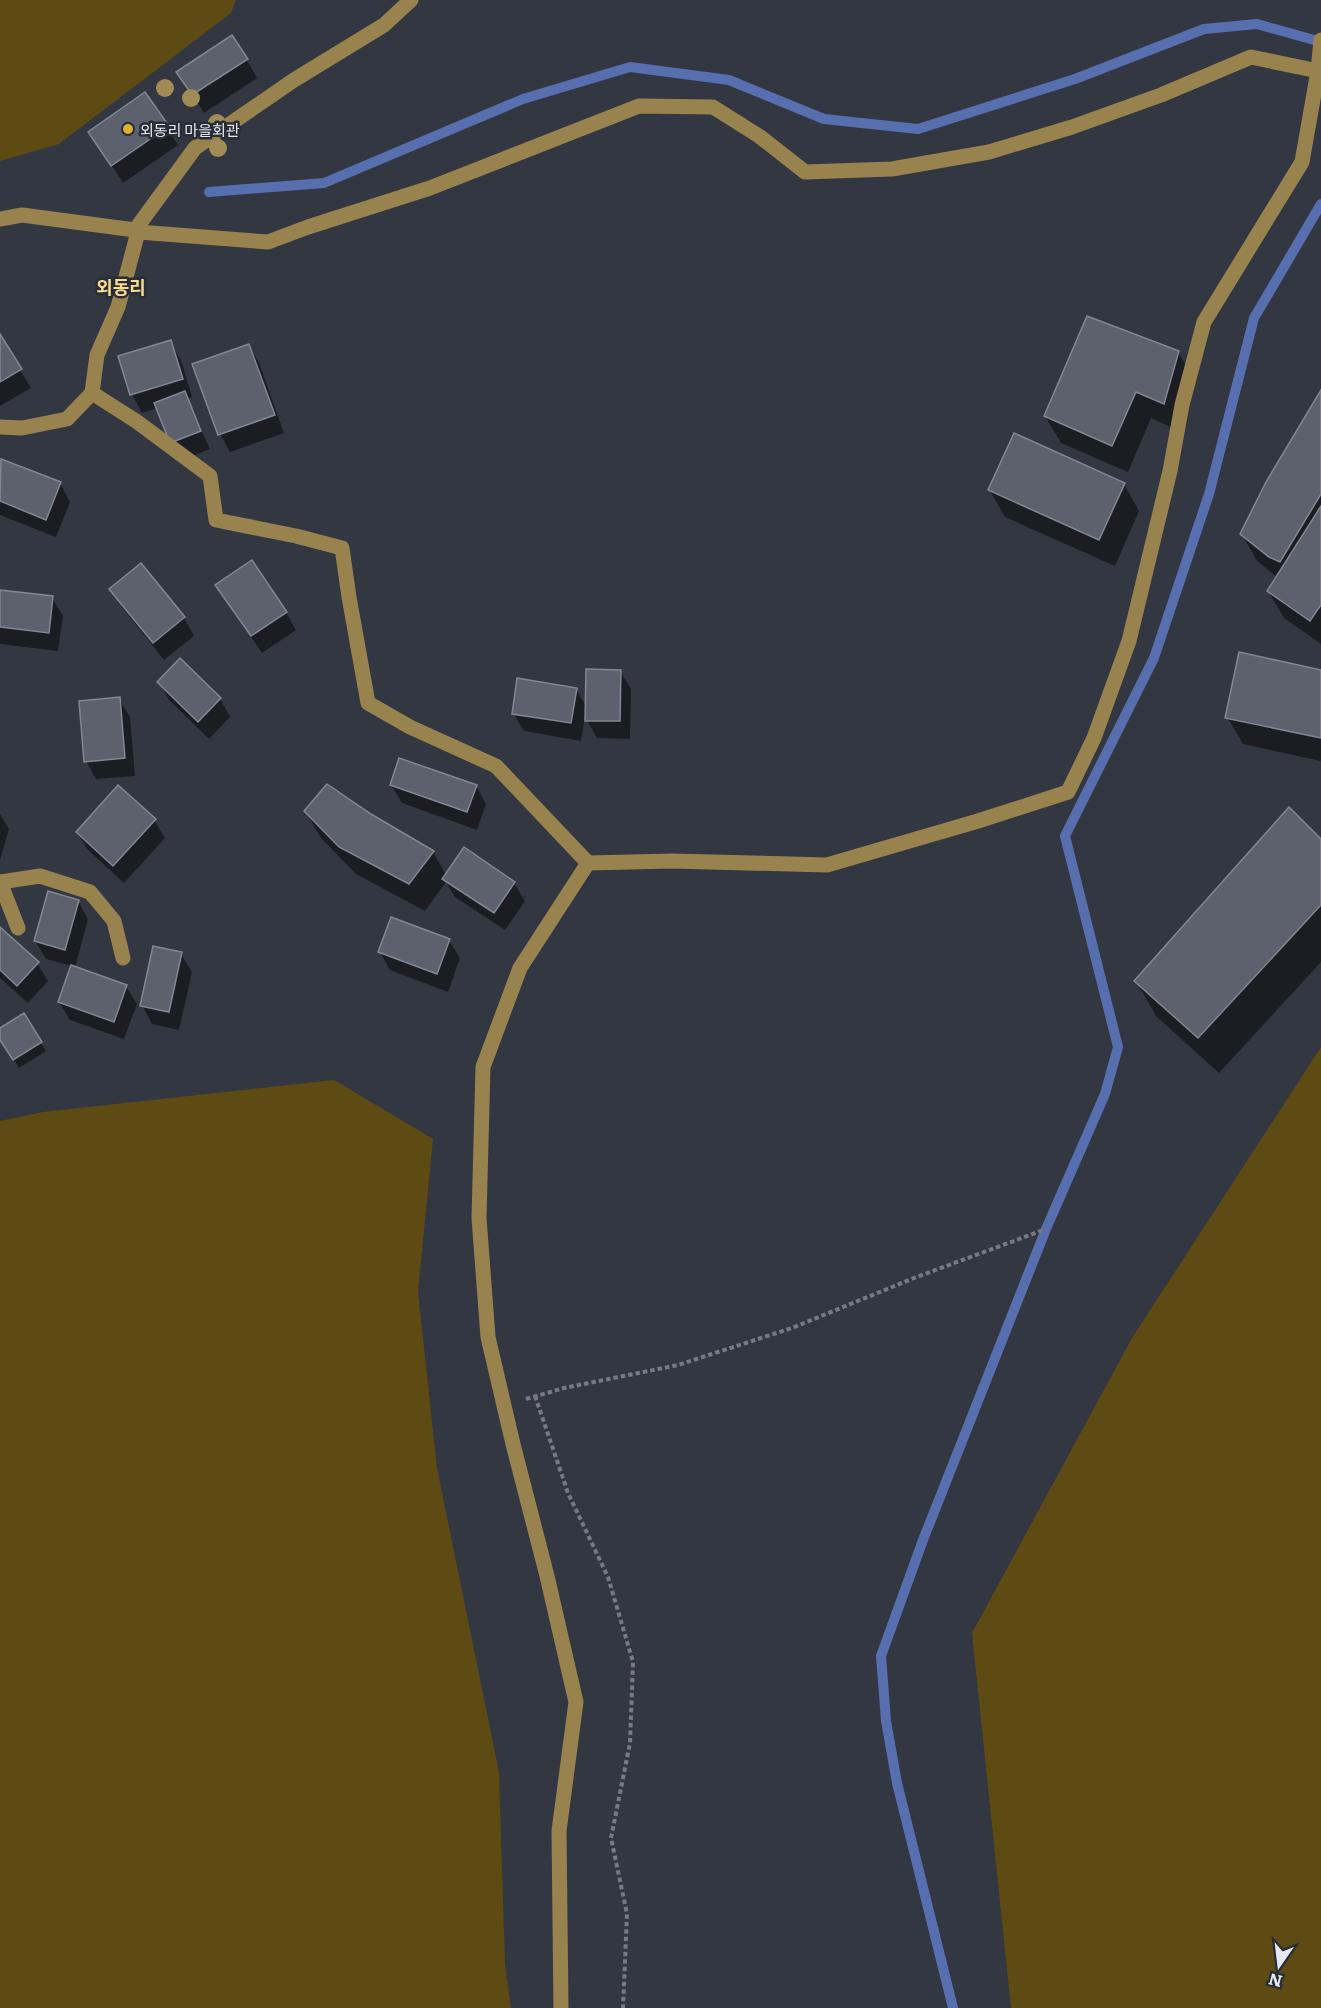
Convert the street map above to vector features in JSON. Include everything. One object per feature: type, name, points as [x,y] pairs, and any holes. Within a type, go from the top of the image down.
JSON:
[{"type":"street","points":[[0,427],[22,428],[67,419],[92,393],[98,354],[118,307],[136,231],[195,148],[294,80],[384,25],[411,0]]},
{"type":"street","points":[[92,393],[210,476],[216,520],[342,548],[368,703],[410,727],[496,766],[588,863],[672,861],[827,864],[978,821],[1068,792],[1094,738],[1129,641],[1170,471],[1182,405],[1204,322],[1302,162],[1320,48]]},
{"type":"street","points":[[0,219],[22,215],[136,231],[268,242],[308,226],[430,188],[639,106],[712,107],[759,136],[805,172],[892,170],[989,152],[1052,133],[1161,95],[1251,57],[1318,71]]},
{"type":"street","points":[[561,2008],[559,1831],[576,1702],[488,1337],[479,1218],[483,1067],[519,968],[588,863]]},
{"type":"street","points":[[18,928],[0,882],[40,876],[90,892],[114,921],[123,958]]},
{"type":"path","points":[[504,1407],[535,1396],[678,1365],[792,1328],[914,1278],[1046,1229]]},
{"type":"path","points":[[535,1396],[568,1493],[608,1577],[633,1662],[630,1743],[611,1838],[627,1914],[623,2008]]},
{"type":"shaded area","points":[[0,0],[236,0],[231,13],[59,144],[0,161]]},
{"type":"shaded area","points":[[1321,1047],[1321,2008],[1011,2008],[972,1633],[1132,1338]]},
{"type":"shaded area","points":[[334,1080],[433,1139],[418,1292],[437,1468],[499,1772],[505,1965],[511,2008],[0,2008],[0,1121],[43,1112]]},
{"type":"building","points":[[232,35],[248,59],[192,95],[176,72]]},
{"type":"building","name":"외동리 마을회관","points":[[145,92],[169,126],[111,166],[88,132]]},
{"type":"building","points":[[1087,316],[1179,351],[1164,404],[1136,392],[1112,446],[1044,416]]},
{"type":"building","points":[[0,334],[22,369],[0,382]]},
{"type":"building","points":[[171,340],[183,379],[130,395],[118,356]]},
{"type":"building","points":[[249,344],[275,415],[218,435],[192,364]]},
{"type":"building","points":[[1321,390],[1321,494],[1280,562],[1269,557],[1240,534],[1266,482]]},
{"type":"building","points":[[185,391],[201,431],[170,443],[154,403]]},
{"type":"building","points":[[1014,433],[1125,483],[1099,540],[988,490]]},
{"type":"building","points":[[1,459],[61,482],[46,520],[0,501]]},
{"type":"building","points":[[1321,506],[1321,605],[1310,621],[1267,591]]},
{"type":"building","points":[[252,560],[287,612],[251,636],[215,585]]},
{"type":"building","points":[[141,563],[185,617],[153,643],[109,589]]},
{"type":"building","points":[[0,590],[53,596],[49,633],[0,627]]},
{"type":"building","points":[[1239,652],[1321,670],[1321,738],[1225,718]]},
{"type":"building","points":[[180,658],[221,698],[198,722],[157,682]]},
{"type":"building","points":[[586,669],[621,670],[620,721],[585,721]]},
{"type":"building","points":[[517,678],[577,688],[571,723],[512,714]]},
{"type":"building","points":[[120,697],[125,758],[84,762],[79,701]]},
{"type":"building","points":[[399,758],[477,785],[467,812],[390,785]]},
{"type":"building","points":[[327,784],[371,814],[434,851],[409,884],[339,847],[304,811]]},
{"type":"building","points":[[118,785],[156,819],[113,866],[76,832]]},
{"type":"building","points":[[1289,807],[1321,839],[1321,905],[1198,1038],[1134,981]]},
{"type":"building","points":[[464,847],[515,882],[494,913],[442,879]]},
{"type":"building","points":[[48,891],[79,900],[65,950],[34,941]]},
{"type":"building","points":[[391,917],[450,939],[437,974],[378,952]]},
{"type":"building","points":[[0,927],[39,962],[17,986],[0,970]]},
{"type":"building","points":[[153,946],[182,952],[169,1012],[140,1006]]},
{"type":"building","points":[[71,965],[127,985],[114,1022],[58,1002]]},
{"type":"building","points":[[24,1013],[42,1042],[13,1060],[0,1040],[0,1028]]},
{"type":"waterway","points":[[209,192],[324,183],[523,99],[630,67],[729,80],[824,119],[918,129],[1075,79],[1204,29],[1257,24],[1321,42]]},
{"type":"waterway","points":[[953,2008],[897,1783],[886,1721],[881,1656],[923,1540],[1046,1229],[1105,1094],[1118,1047],[1065,836],[1154,658],[1209,494],[1254,318],[1321,204]]},
{"type":"place","name":"외동리 마을회관","points":[[128,129]]},
{"type":"district","name":"외동리","points":[[121,286]]}]
